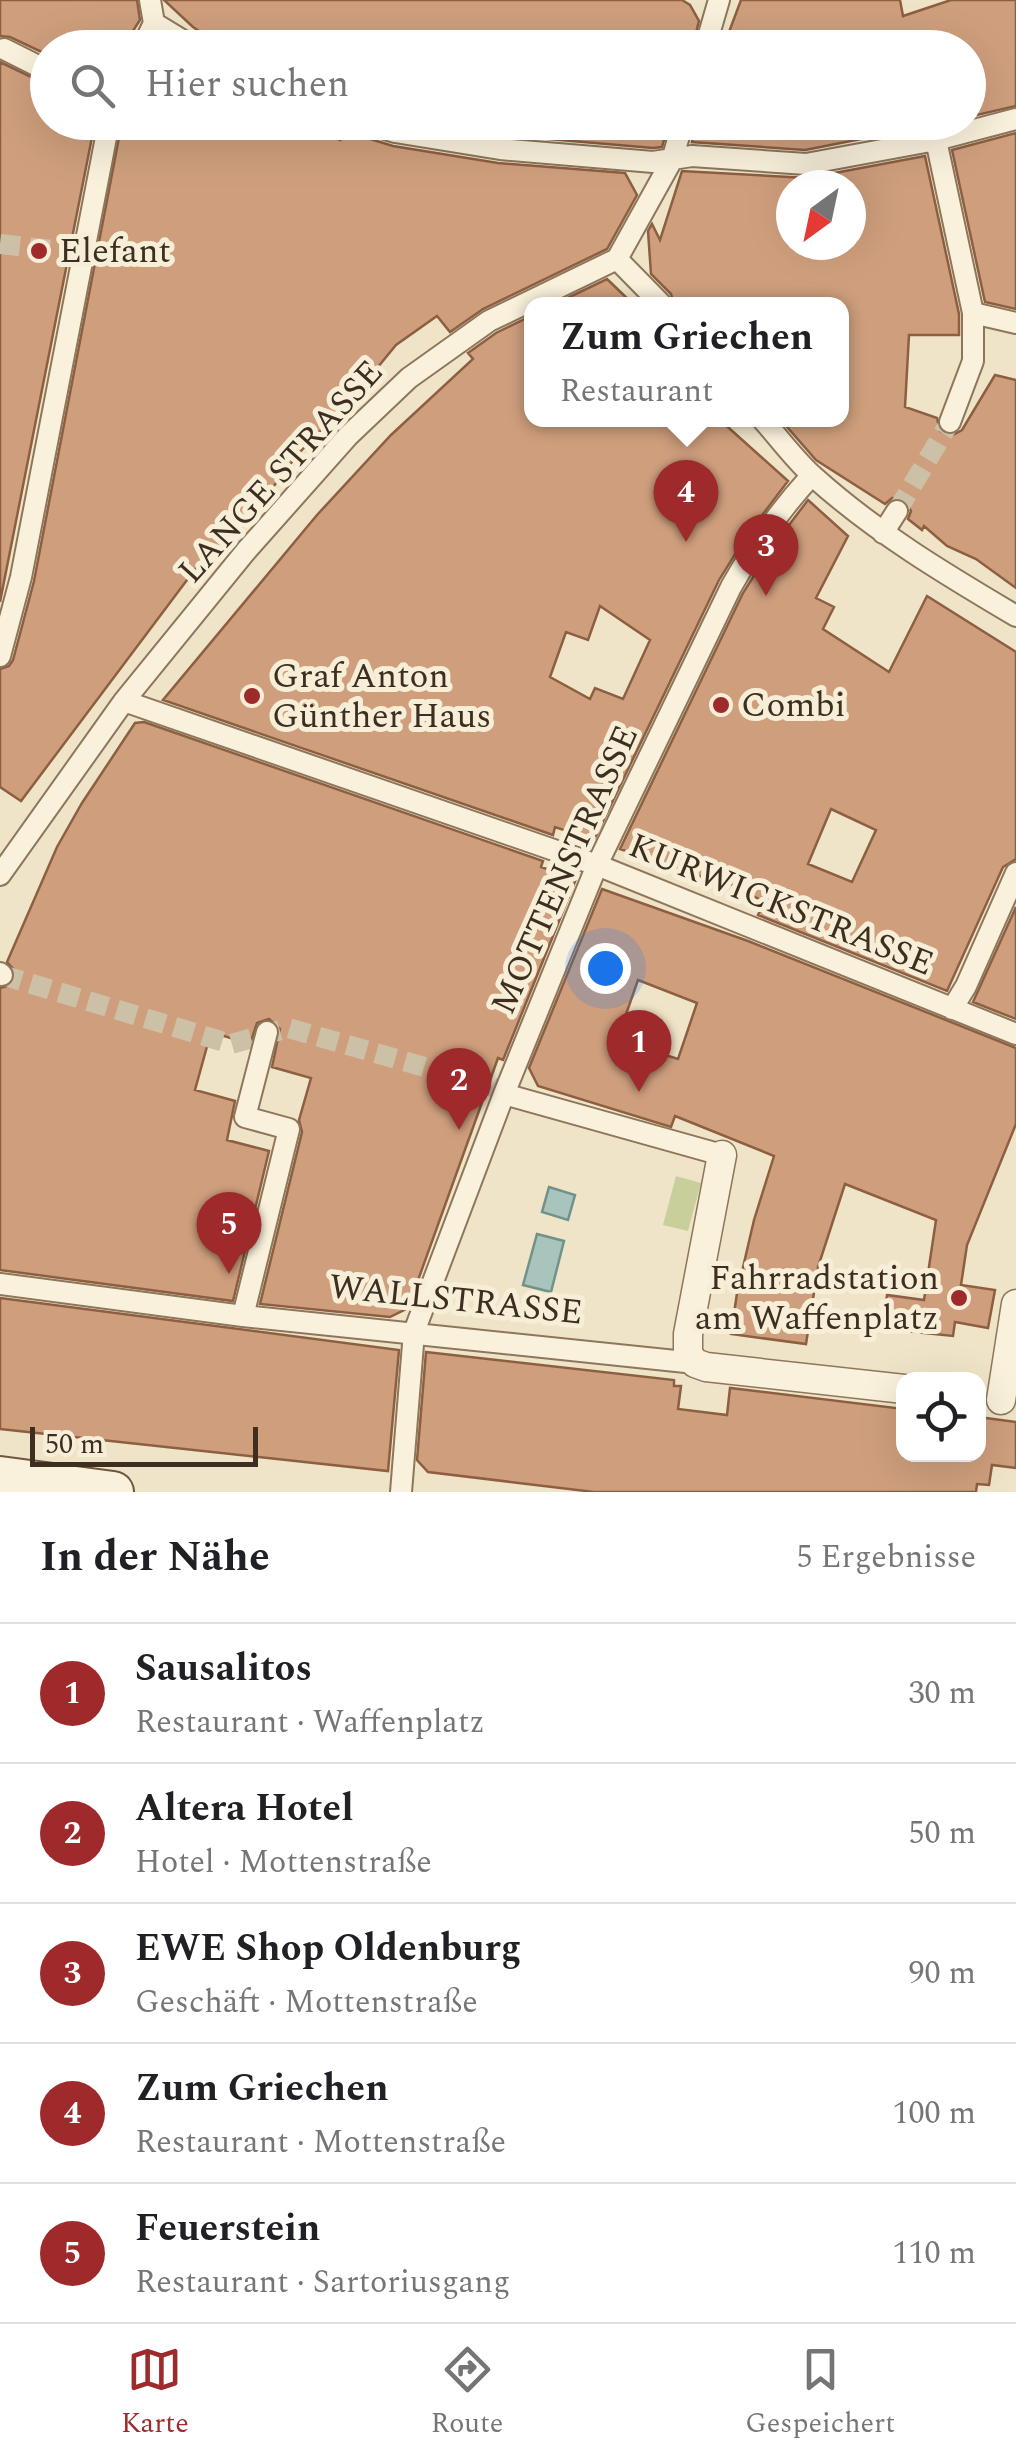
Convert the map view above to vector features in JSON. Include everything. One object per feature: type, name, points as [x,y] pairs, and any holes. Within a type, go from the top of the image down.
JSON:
[{"type":"main road","points":[[0,1477],[113,1492]]},
{"type":"street","points":[[150,0],[154,23],[151,30]]},
{"type":"street","points":[[709,30],[714,2]]},
{"type":"street","points":[[154,23],[165,30]]},
{"type":"street","points":[[4,49],[30,62]]},
{"type":"street","points":[[986,127],[1016,119]]},
{"type":"street","points":[[0,656],[21,577],[72,252],[104,140]]},
{"type":"street","points":[[444,140],[500,149],[653,162],[692,156],[806,164],[936,140],[973,313],[973,362],[950,422]]},
{"type":"street","points":[[654,297],[618,259],[672,160],[678,140]]},
{"type":"street","name":"LANGE STRASSE","points":[[538,297],[618,259]]},
{"type":"street","name":"LANGE STRASSE","points":[[0,874],[124,701],[348,436],[409,378],[489,320],[524,303]]},
{"type":"street","points":[[973,313],[1016,323]]},
{"type":"street","points":[[769,427],[812,475],[884,533],[924,562],[1016,616]]},
{"type":"street","name":"MOTTENSTRASSE","points":[[400,1492],[414,1332],[504,1094],[597,866],[731,587],[754,546],[812,475]]},
{"type":"street","points":[[884,533],[897,511]]},
{"type":"street","name":"KURWICKSTRASSE","points":[[124,701],[597,866],[1016,1034]]},
{"type":"street","points":[[952,1009],[1016,873]]},
{"type":"street","points":[[242,1316],[288,1128],[245,1117],[267,1032]]},
{"type":"street","points":[[504,1094],[722,1155],[688,1334],[688,1354],[695,1362]]},
{"type":"street","name":"WALLSTRASSE","points":[[0,1284],[242,1316],[695,1362],[706,1367],[896,1388]]},
{"type":"street","points":[[999,1400],[1016,1304]]},
{"type":"green space","points":[[676,1176],[701,1183],[688,1231],[663,1225]]},
{"type":"water","points":[[549,1187],[575,1195],[568,1220],[542,1212]]},
{"type":"water","points":[[537,1234],[564,1241],[551,1292],[523,1285]]},
{"type":"building","points":[[0,0],[137,0],[140,20],[134,30],[30,30],[30,46],[0,36]]},
{"type":"building","points":[[164,0],[682,0],[690,5],[699,21],[697,30],[193,27]]},
{"type":"building","points":[[741,0],[900,0],[903,16],[951,0],[1016,0],[1016,106],[986,113],[986,30],[730,30]]},
{"type":"building","points":[[0,62],[30,76],[30,140],[91,140],[0,602]]},
{"type":"building","points":[[1016,133],[1016,309],[985,302],[952,150]]},
{"type":"building","points":[[119,140],[373,140],[498,163],[625,173],[637,195],[607,249],[483,309],[450,332],[437,316],[396,345],[298,454],[227,548],[204,568],[199,564],[21,801],[0,787],[0,669],[13,660],[34,581]]},
{"type":"building","points":[[560,140],[664,140],[662,147]]},
{"type":"building","points":[[692,140],[856,140],[805,150]]},
{"type":"building","points":[[925,156],[959,314],[959,335],[909,335],[905,407],[937,418],[940,431],[953,435],[962,430],[995,375],[1016,380],[1016,588],[908,519],[911,511],[904,499],[892,498],[885,504],[816,460],[787,427],[849,427],[849,297],[672,297],[651,274],[648,231],[652,224],[660,240],[682,171],[776,176],[776,260],[866,260],[866,170],[851,170]]},
{"type":"building","points":[[607,279],[626,297],[570,297]]},
{"type":"building","points":[[524,319],[524,427],[728,427],[788,481],[719,580],[594,840],[555,827],[553,835],[163,700],[317,515],[391,435],[473,359],[468,353]],"holes":[[[600,606],[650,640],[623,699],[595,688],[590,699],[550,677],[566,632],[588,640]]]},
{"type":"building","points":[[808,500],[848,536],[816,598],[834,607],[823,629],[889,672],[927,596],[1016,652],[1016,859],[1003,867],[947,991],[758,915],[764,902],[716,876],[714,881],[620,849],[743,593]],"holes":[[[831,809],[876,830],[852,882],[808,864]]]},
{"type":"building","points":[[144,722],[543,861],[541,867],[576,879],[503,1060],[498,1058],[408,1308],[390,1317],[260,1304],[302,1132],[299,1120],[311,1078],[272,1067],[280,1029],[269,1019],[257,1023],[250,1044],[211,1032],[195,1090],[235,1101],[227,1140],[269,1151],[233,1301],[0,1270],[0,988],[11,985],[15,979],[15,971],[7,962],[57,847],[135,723]]},
{"type":"building","points":[[602,889],[748,941],[1016,1048],[1016,1124],[967,1245],[961,1285],[995,1290],[988,1328],[955,1322],[953,1336],[883,1329],[887,1295],[924,1300],[936,1220],[845,1184],[818,1267],[806,1344],[731,1334],[754,1220],[774,1156],[675,1116],[671,1127],[538,1086],[529,1068]],"holes":[[[638,980],[697,1003],[678,1059],[617,1040]]]},
{"type":"building","points":[[1016,907],[1016,1019],[973,1002]]},
{"type":"building","points":[[0,1298],[399,1350],[388,1471],[0,1429]]},
{"type":"building","points":[[426,1352],[674,1380],[674,1386],[681,1386],[678,1409],[727,1415],[730,1388],[896,1408],[896,1462],[986,1462],[986,1418],[1016,1422],[1016,1468],[992,1465],[989,1485],[977,1484],[976,1492],[594,1492],[428,1472],[417,1460]]},
{"type":"tunnel","points":[[0,244],[61,251]]},
{"type":"tunnel","points":[[897,511],[950,422]]},
{"type":"tunnel","points":[[2,975],[231,1044],[288,1028],[491,1086],[504,1094]]},
{"type":"place","name":"Elefant","points":[[39,251]]},
{"type":"place","name":"Zum Griechen","points":[[686,542]]},
{"type":"place","name":"EWE Shop Oldenburg","points":[[766,596]]},
{"type":"place","name":"Graf Anton Günther Haus","points":[[252,696]]},
{"type":"place","name":"Combi","points":[[721,705]]},
{"type":"place","name":"Sausalitos","points":[[639,1092]]},
{"type":"place","name":"Altera Hotel","points":[[459,1130]]},
{"type":"place","name":"Feuerstein","points":[[229,1274]]},
{"type":"place","name":"Fahrradstation am Waffenplatz","points":[[959,1298]]}]
